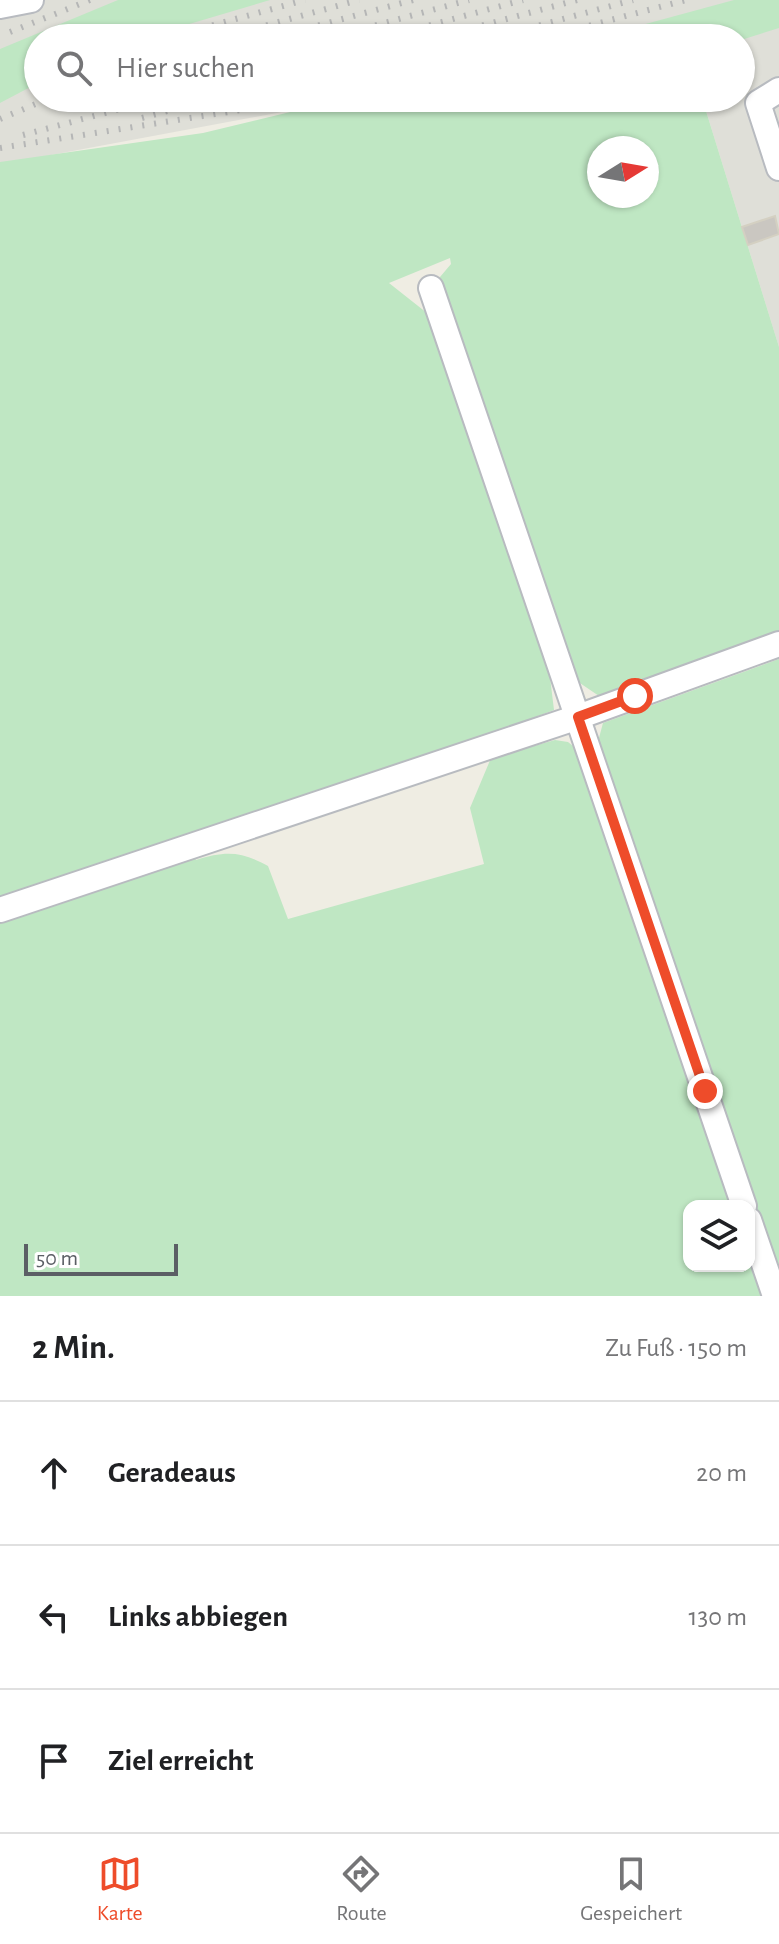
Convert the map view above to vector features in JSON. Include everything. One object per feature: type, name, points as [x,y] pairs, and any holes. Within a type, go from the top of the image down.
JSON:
[{"type":"lane","points":[[0,6],[31,0]]},
{"type":"lane","points":[[779,90],[758,103],[779,168]]},
{"type":"lane","points":[[431,288],[742,1200]]},
{"type":"lane","points":[[0,910],[578,717],[779,644]]},
{"type":"lane","points":[[755,1238],[775,1296]]},
{"type":"shaded area","points":[[0,0],[779,0],[779,347],[706,112],[755,112],[755,24],[24,24],[24,112],[282,112],[3,164],[0,179]]},
{"type":"green space","points":[[118,0],[270,0],[189,24],[60,24]]},
{"type":"green space","points":[[734,0],[779,0],[779,28],[755,36],[755,24],[646,24]]},
{"type":"green space","points":[[24,39],[24,90],[0,103],[0,49]]},
{"type":"green space","points":[[290,112],[706,112],[779,347],[779,637],[695,670],[599,696],[574,679],[441,302],[440,277],[451,264],[450,258],[389,283],[432,317],[548,661],[554,710],[375,777],[0,903],[0,162],[203,133]]},
{"type":"green space","points":[[779,659],[779,1281],[755,1211],[755,1200],[751,1200],[596,749],[603,723]]},
{"type":"green space","points":[[555,740],[568,742],[579,751],[734,1200],[683,1200],[683,1272],[755,1272],[755,1259],[768,1296],[0,1296],[0,916],[191,850],[196,860],[233,854],[268,866],[288,919],[484,864],[470,808],[491,758]]},
{"type":"building","points":[[775,216],[779,234],[748,245],[742,227]]},
{"type":"railway","points":[[30,24],[90,0]]},
{"type":"railway","points":[[217,24],[305,0]]},
{"type":"railway","points":[[271,24],[359,0]]},
{"type":"railway","points":[[324,24],[413,0]]},
{"type":"railway","points":[[381,24],[469,0]]},
{"type":"railway","points":[[435,24],[523,0]]},
{"type":"railway","points":[[488,24],[577,0]]},
{"type":"railway","points":[[545,24],[633,0]]},
{"type":"railway","points":[[596,24],[686,0]]},
{"type":"railway","points":[[10,32],[24,26]]},
{"type":"railway","points":[[0,119],[24,109]]},
{"type":"railway","points":[[23,135],[109,112]]},
{"type":"railway","points":[[142,118],[164,112]]},
{"type":"railway","points":[[0,148],[228,112]]},
{"type":"route","points":[[635,696],[578,717],[705,1091]]}]
